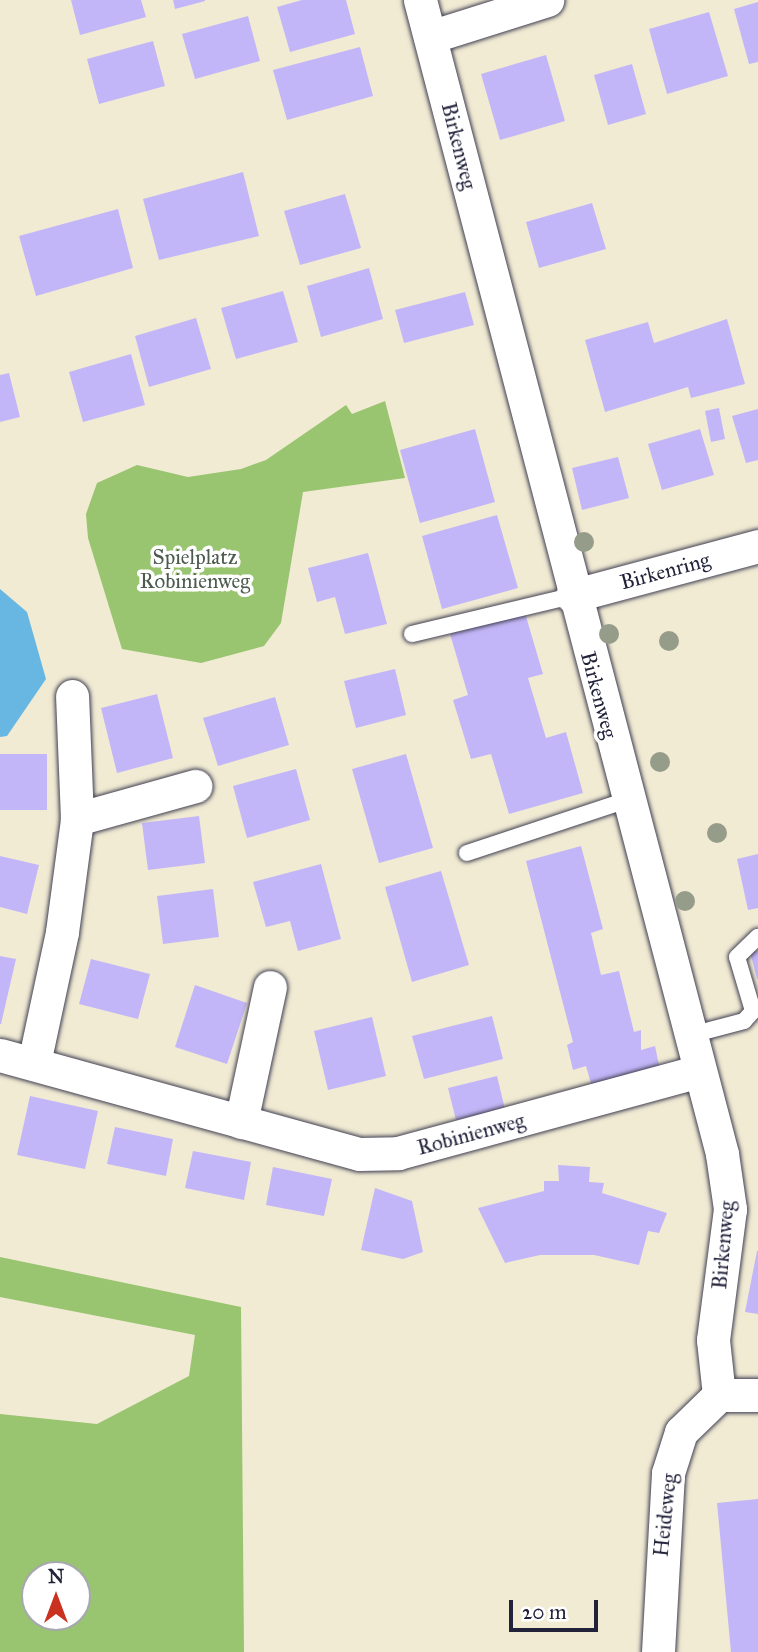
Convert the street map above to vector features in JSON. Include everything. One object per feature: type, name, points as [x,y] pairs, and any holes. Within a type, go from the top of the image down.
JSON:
[{"type":"street","name":"Birkenweg","points":[[420,0],[572,596],[691,1035],[730,1209],[713,1340],[719,1395]]},
{"type":"street","points":[[430,37],[547,0]]},
{"type":"street","name":"Birkenring","points":[[572,596],[758,546]]},
{"type":"street","points":[[34,1063],[62,932],[77,819],[72,696]]},
{"type":"street","points":[[77,819],[195,786]]},
{"type":"street","points":[[241,1122],[270,986]]},
{"type":"street","name":"Robinienweg","points":[[0,1055],[359,1154],[398,1153],[699,1071]]},
{"type":"street","points":[[719,1395],[758,1395]]},
{"type":"street","name":"Heideweg","points":[[658,1652],[668,1473],[681,1432],[719,1395]]},
{"type":"lane","points":[[412,634],[572,596]]},
{"type":"lane","points":[[467,853],[627,800]]},
{"type":"lane","points":[[691,1035],[744,1021],[753,1011],[737,957],[758,937]]},
{"type":"green space","name":"Spielplatz Robinienweg","points":[[385,401],[405,478],[303,492],[281,623],[264,646],[201,663],[122,649],[88,538],[86,514],[97,483],[137,465],[188,477],[241,469],[266,460],[346,405],[352,414]]},
{"type":"green space","points":[[0,1257],[241,1307],[244,1652],[0,1652],[0,1414],[97,1424],[189,1376],[195,1335],[0,1297]]},
{"type":"water","points":[[0,589],[27,612],[46,679],[7,736],[0,737]]},
{"type":"building","points":[[71,0],[141,0],[146,17],[80,35]]},
{"type":"building","points":[[173,0],[205,0],[205,1],[175,9]]},
{"type":"building","points":[[302,0],[346,0],[355,34],[290,52],[277,7]]},
{"type":"building","points":[[758,2],[758,62],[749,64],[734,9]]},
{"type":"building","points":[[709,12],[728,76],[667,94],[649,29]]},
{"type":"building","points":[[248,16],[260,61],[195,79],[182,34]]},
{"type":"building","points":[[153,41],[165,86],[99,104],[87,59]]},
{"type":"building","points":[[360,47],[373,96],[287,120],[273,70]]},
{"type":"building","points":[[546,55],[565,121],[500,140],[481,74]]},
{"type":"building","points":[[632,64],[646,114],[608,125],[594,75]]},
{"type":"building","points":[[243,172],[259,236],[159,260],[143,199]]},
{"type":"building","points":[[345,194],[361,248],[300,265],[284,211]]},
{"type":"building","points":[[592,203],[606,249],[539,268],[526,222]]},
{"type":"building","points":[[118,209],[133,268],[36,296],[19,236]]},
{"type":"building","points":[[369,268],[383,319],[321,337],[307,286]]},
{"type":"building","points":[[283,291],[298,342],[236,359],[221,308]]},
{"type":"building","points":[[465,292],[474,325],[404,343],[395,310]]},
{"type":"building","points":[[196,318],[211,369],[149,387],[135,336]]},
{"type":"building","points":[[727,319],[745,384],[691,398],[688,387],[605,412],[585,340],[648,322],[654,343]]},
{"type":"building","points":[[131,354],[145,405],[83,422],[69,372]]},
{"type":"building","points":[[9,373],[20,417],[0,422],[0,375]]},
{"type":"building","points":[[719,408],[725,439],[711,442],[705,411]]},
{"type":"building","points":[[758,409],[758,460],[746,463],[732,416]]},
{"type":"building","points":[[475,429],[495,502],[420,523],[400,450]]},
{"type":"building","points":[[700,429],[714,475],[662,490],[648,444]]},
{"type":"building","points":[[618,457],[629,498],[582,510],[572,468]]},
{"type":"building","points":[[497,515],[518,588],[442,609],[422,536]]},
{"type":"building","points":[[368,553],[387,624],[345,634],[335,597],[317,602],[308,568]]},
{"type":"building","points":[[525,613],[543,674],[528,678],[546,738],[566,732],[583,793],[509,814],[491,754],[471,759],[453,700],[468,695],[450,634]]},
{"type":"building","points":[[395,669],[406,715],[356,728],[344,681]]},
{"type":"building","points":[[157,694],[173,758],[117,773],[101,708]]},
{"type":"building","points":[[275,697],[289,745],[218,766],[203,718]]},
{"type":"building","points":[[0,754],[47,754],[47,810],[0,810]]},
{"type":"building","points":[[406,754],[433,848],[379,863],[352,769]]},
{"type":"building","points":[[296,769],[310,820],[247,838],[233,786]]},
{"type":"building","points":[[199,816],[205,863],[148,870],[142,823]]},
{"type":"building","points":[[581,846],[603,929],[591,933],[601,975],[619,971],[634,1032],[641,1030],[641,1050],[655,1046],[660,1070],[592,1087],[586,1066],[573,1070],[567,1045],[573,1042],[526,861]]},
{"type":"building","points":[[758,854],[758,908],[748,910],[737,859]]},
{"type":"building","points":[[0,856],[39,865],[27,914],[0,907]]},
{"type":"building","points":[[321,864],[341,939],[298,951],[290,921],[266,927],[253,882]]},
{"type":"building","points":[[441,871],[469,965],[412,982],[385,887]]},
{"type":"building","points":[[213,889],[219,937],[163,944],[157,896]]},
{"type":"building","points":[[758,951],[758,979],[757,979],[750,952]]},
{"type":"building","points":[[0,956],[16,959],[1,1024],[0,1024]]},
{"type":"building","points":[[91,959],[150,974],[138,1019],[79,1004]]},
{"type":"building","points":[[195,985],[247,1003],[227,1064],[175,1047]]},
{"type":"building","points":[[492,1016],[503,1059],[424,1079],[412,1036]]},
{"type":"building","points":[[372,1017],[386,1076],[328,1090],[314,1031]]},
{"type":"building","points":[[497,1076],[505,1109],[456,1120],[448,1088]]},
{"type":"building","points":[[30,1096],[98,1111],[85,1169],[17,1155]]},
{"type":"building","points":[[115,1127],[173,1139],[166,1176],[107,1164]]},
{"type":"building","points":[[193,1151],[251,1162],[244,1200],[185,1188]]},
{"type":"building","points":[[558,1165],[590,1167],[589,1182],[604,1183],[602,1193],[667,1213],[659,1233],[648,1231],[639,1265],[594,1255],[540,1255],[505,1263],[478,1208],[544,1191],[544,1181],[559,1181]]},
{"type":"building","points":[[273,1167],[332,1179],[324,1216],[266,1205]]},
{"type":"building","points":[[375,1188],[412,1201],[423,1252],[403,1259],[361,1250]]},
{"type":"building","points":[[758,1251],[758,1314],[745,1312]]},
{"type":"building","points":[[758,1499],[758,1652],[731,1652],[717,1503]]}]
